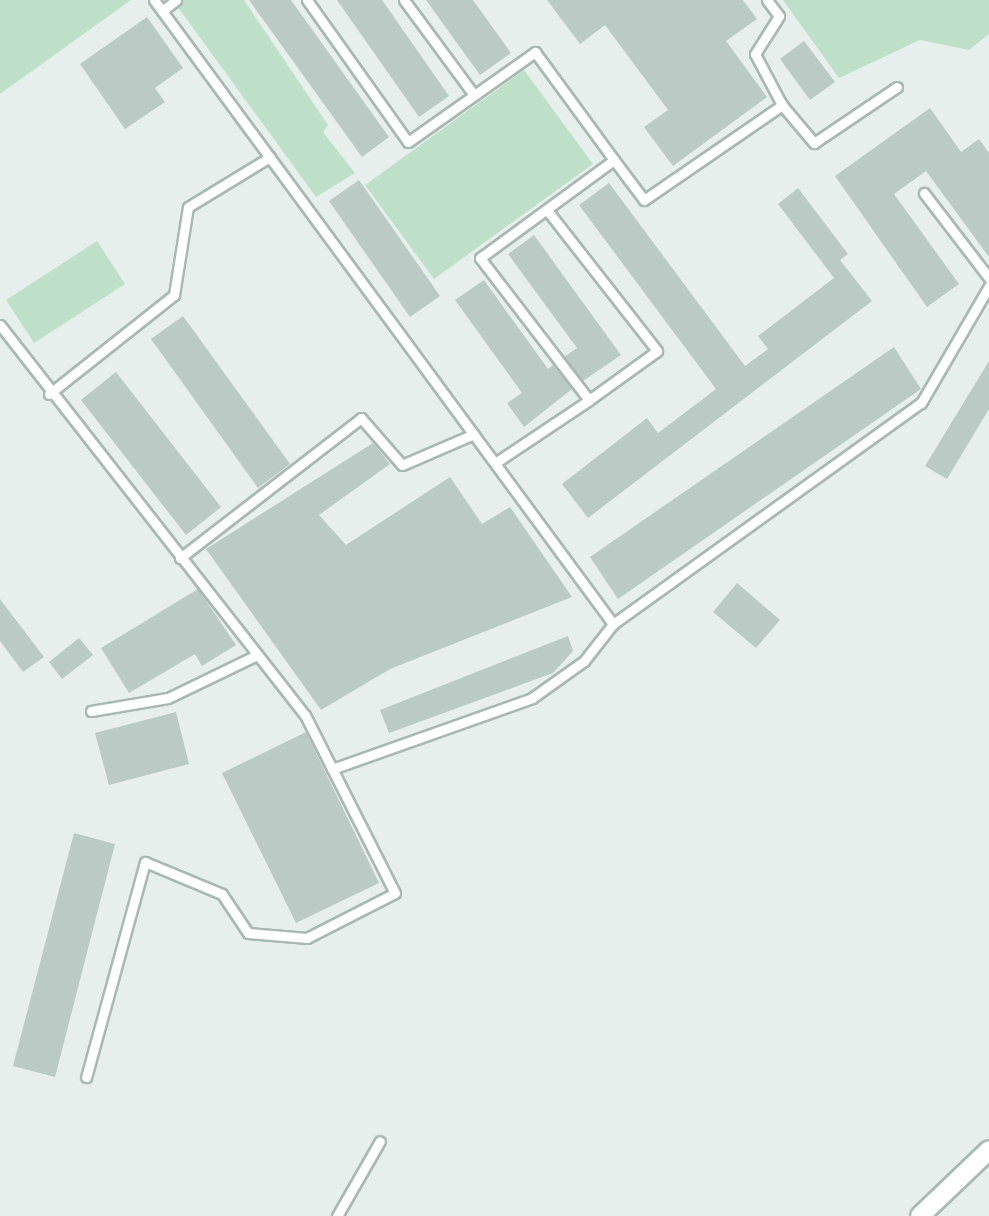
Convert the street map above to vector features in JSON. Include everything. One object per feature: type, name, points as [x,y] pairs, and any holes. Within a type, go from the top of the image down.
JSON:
[{"type":"street","points":[[920,1216],[989,1150]]},
{"type":"lane","points":[[154,0],[613,624]]},
{"type":"lane","points":[[162,11],[176,0]]},
{"type":"lane","points":[[307,0],[408,142],[535,52],[645,200],[782,105]]},
{"type":"lane","points":[[404,0],[474,95]]},
{"type":"lane","points":[[767,0],[779,16],[755,54],[782,105],[814,142],[897,87]]},
{"type":"lane","points":[[49,394],[174,295],[188,207],[270,157]]},
{"type":"lane","points":[[589,400],[480,258],[614,160]]},
{"type":"lane","points":[[924,193],[989,278]]},
{"type":"lane","points":[[495,463],[657,351],[548,210]]},
{"type":"lane","points":[[332,769],[532,698],[584,661],[613,624],[921,403],[989,286]]},
{"type":"lane","points":[[0,326],[49,394],[305,715],[395,893],[308,938],[248,933],[222,894],[145,862],[86,1077]]},
{"type":"lane","points":[[180,558],[361,418],[402,465],[474,434]]},
{"type":"lane","points":[[90,711],[168,698],[257,655]]},
{"type":"lane","points":[[337,1216],[380,1141]]},
{"type":"green space","points":[[0,0],[131,0],[0,94]]},
{"type":"green space","points":[[184,0],[244,0],[328,125],[323,132],[355,173],[316,197],[177,6]]},
{"type":"green space","points":[[783,0],[989,0],[989,34],[969,50],[920,40],[839,78]]},
{"type":"green space","points":[[524,70],[593,164],[434,279],[365,185]]},
{"type":"green space","points":[[97,241],[125,284],[34,343],[6,300]]},
{"type":"building","points":[[249,0],[291,0],[389,137],[362,157]]},
{"type":"building","points":[[337,0],[382,0],[449,96],[419,117]]},
{"type":"building","points":[[426,0],[473,0],[511,53],[480,75]]},
{"type":"building","points":[[547,0],[743,0],[757,19],[726,41],[767,97],[673,166],[644,127],[668,110],[605,25],[580,44]]},
{"type":"building","points":[[147,17],[183,68],[155,88],[165,102],[125,129],[80,64]]},
{"type":"building","points":[[804,41],[835,82],[810,100],[780,59]]},
{"type":"building","points":[[930,108],[961,152],[979,139],[989,153],[989,257],[926,171],[894,194],[959,284],[927,307],[835,176]]},
{"type":"building","points":[[359,180],[440,296],[410,317],[329,201]]},
{"type":"building","points":[[609,183],[745,366],[768,349],[758,336],[834,278],[778,204],[798,188],[848,254],[840,260],[872,301],[588,518],[562,484],[647,418],[658,433],[716,389],[579,205]]},
{"type":"building","points":[[534,235],[621,355],[583,381],[564,357],[577,348],[508,254]]},
{"type":"building","points":[[484,280],[548,369],[553,365],[572,389],[524,427],[507,403],[522,393],[455,300]]},
{"type":"building","points":[[183,316],[290,464],[258,488],[151,339]]},
{"type":"building","points":[[894,347],[921,389],[618,599],[590,557]]},
{"type":"building","points":[[989,361],[989,409],[947,479],[925,466]]},
{"type":"building","points":[[116,372],[221,507],[186,535],[81,400]]},
{"type":"building","points":[[373,443],[390,464],[319,515],[346,545],[450,477],[482,524],[510,507],[572,597],[390,669],[321,710],[206,549]]},
{"type":"building","points":[[737,583],[780,620],[756,648],[713,612]]},
{"type":"building","points":[[198,589],[236,645],[202,666],[195,654],[129,693],[101,648]]},
{"type":"building","points":[[0,599],[44,657],[23,672],[0,641]]},
{"type":"building","points":[[568,636],[573,651],[553,673],[389,733],[380,710]]},
{"type":"building","points":[[79,638],[93,655],[62,679],[49,662]]},
{"type":"building","points":[[176,712],[189,764],[109,785],[95,733]]},
{"type":"building","points":[[306,732],[379,883],[296,923],[222,773]]},
{"type":"building","points":[[74,833],[115,844],[55,1077],[13,1066]]}]
